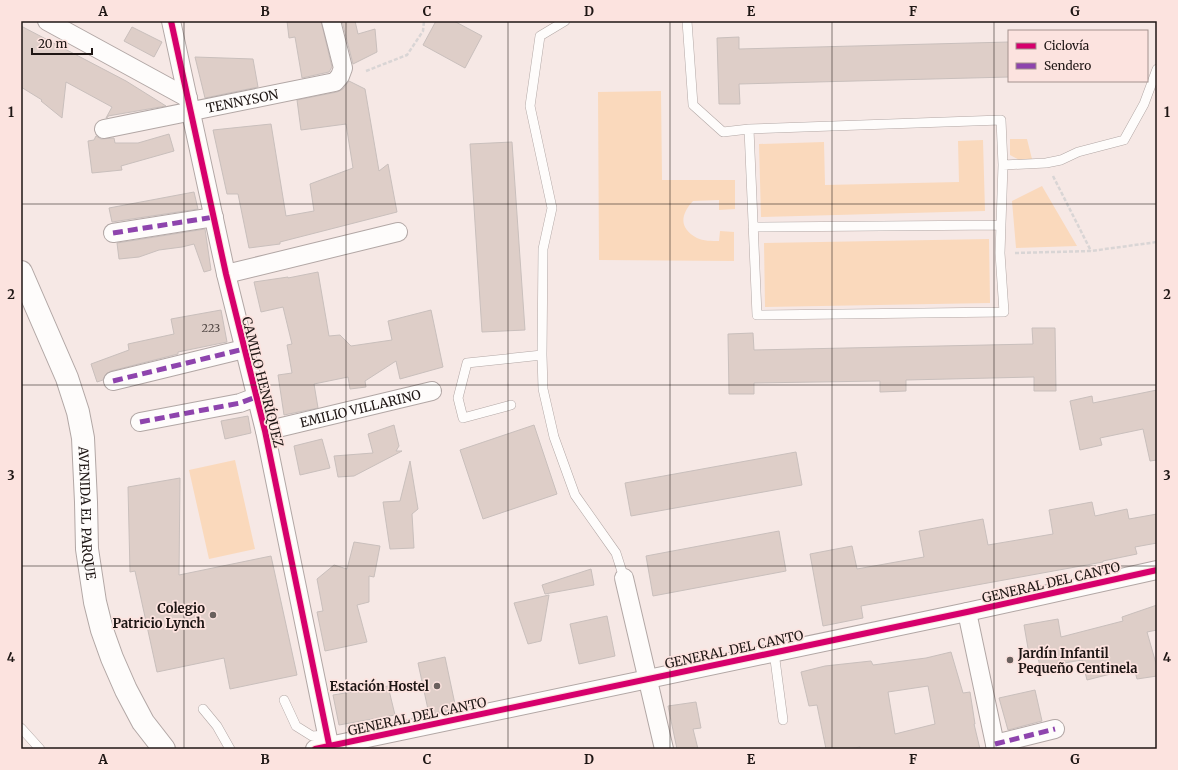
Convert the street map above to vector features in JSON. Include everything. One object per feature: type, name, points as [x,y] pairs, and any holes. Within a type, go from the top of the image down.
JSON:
[{"type":"main road","name":"AVENIDA EL PARQUE","points":[[21,272],[67,378],[78,412],[83,438],[89,565],[95,602],[102,630],[126,690],[143,722],[164,749]]},
{"type":"street","points":[[47,21],[189,105]]},
{"type":"street","name":"CAMILO HENRÍQUEZ","points":[[171,21],[226,274],[265,431],[325,745]]},
{"type":"street","name":"TENNYSON","points":[[104,129],[189,105],[335,82],[340,76],[343,68],[331,21]]},
{"type":"street","points":[[113,233],[214,217]]},
{"type":"street","points":[[226,274],[398,232]]},
{"type":"street","points":[[113,381],[244,349]]},
{"type":"street","name":"EMILIO VILLARINO","points":[[265,431],[432,391]]},
{"type":"street","points":[[140,422],[240,403],[256,397]]},
{"type":"street","name":"GENERAL DEL CANTO","points":[[325,745],[966,612],[1157,570]]},
{"type":"street","points":[[624,578],[664,749]]},
{"type":"street","points":[[966,612],[996,746],[1055,729]]},
{"type":"lane","points":[[565,21],[540,36],[530,106],[552,208],[543,249],[543,389],[554,437],[575,495],[616,554],[624,578]]},
{"type":"lane","points":[[687,21],[693,105],[723,132],[749,130],[1001,120],[1003,165],[1000,253],[1004,312],[757,315],[749,130]]},
{"type":"lane","points":[[1003,165],[1046,163],[1061,160],[1078,152],[1124,140],[1144,104],[1157,69]]},
{"type":"lane","points":[[753,227],[1001,225]]},
{"type":"lane","points":[[511,405],[463,418],[458,398],[467,363],[542,355]]},
{"type":"lane","points":[[774,652],[782,720]]},
{"type":"lane","points":[[284,700],[296,726],[325,745]]},
{"type":"lane","points":[[203,709],[217,726],[230,749]]},
{"type":"lane","points":[[21,728],[40,749]]},
{"type":"path","points":[[366,71],[406,55],[423,31],[424,21]]},
{"type":"path","points":[[1046,163],[1091,251]]},
{"type":"path","points":[[1000,253],[1091,251],[1157,242]]},
{"type":"shaded area","points":[[661,91],[662,180],[735,180],[735,209],[719,210],[719,200],[693,201],[686,211],[683,221],[687,230],[691,234],[702,240],[719,241],[720,231],[734,232],[734,261],[599,260],[598,92]]},
{"type":"shaded area","points":[[1010,139],[1027,139],[1032,159],[1023,162],[1010,155]]},
{"type":"shaded area","points":[[983,140],[985,211],[761,217],[759,144],[824,142],[825,185],[959,182],[958,141]]},
{"type":"shaded area","points":[[1042,186],[1077,246],[1016,248],[1012,201]]},
{"type":"shaded area","points":[[989,239],[990,303],[765,307],[764,243]]},
{"type":"shaded area","points":[[235,460],[255,549],[209,559],[189,470]]},
{"type":"building","points":[[287,21],[321,21],[332,67],[329,72],[302,78],[295,37],[289,38]]},
{"type":"building","points":[[342,21],[355,21],[358,34],[375,29],[377,52],[353,64]]},
{"type":"building","points":[[436,21],[454,21],[482,36],[465,68],[423,45]]},
{"type":"building","points":[[21,26],[126,81],[166,106],[108,116],[106,118],[112,107],[66,82],[62,118],[41,101],[42,100],[21,87]]},
{"type":"building","points":[[132,27],[162,42],[154,57],[124,41]]},
{"type":"building","points":[[739,37],[739,49],[1008,42],[1008,77],[739,84],[740,104],[719,104],[717,38]]},
{"type":"building","points":[[195,57],[253,59],[258,87],[205,98]]},
{"type":"building","points":[[349,81],[365,89],[379,171],[388,164],[397,212],[280,242],[280,244],[249,248],[238,194],[227,194],[213,130],[271,124],[286,216],[314,211],[310,184],[353,168],[346,124],[301,130],[297,100],[337,92],[343,89]]},
{"type":"building","points":[[169,134],[174,151],[121,166],[122,170],[92,173],[88,141],[94,140],[96,136],[101,139],[114,138],[115,143],[138,143]]},
{"type":"building","points":[[512,142],[525,330],[482,332],[470,144]]},
{"type":"building","points":[[194,192],[198,209],[112,222],[109,208]]},
{"type":"building","points":[[205,229],[211,270],[204,272],[194,244],[159,250],[139,257],[119,259],[117,243]]},
{"type":"building","points":[[318,272],[329,336],[340,335],[351,346],[392,340],[388,321],[431,310],[443,367],[400,379],[396,361],[365,381],[366,387],[350,389],[348,377],[314,384],[318,408],[284,415],[278,375],[292,373],[287,345],[292,344],[283,307],[261,312],[254,282],[288,278]]},
{"type":"building","points":[[221,310],[227,342],[178,352],[178,354],[111,371],[106,374],[103,380],[97,382],[91,364],[129,350],[128,344],[174,334],[171,319]]},
{"type":"building","points":[[1032,328],[1055,328],[1056,391],[1034,391],[1034,377],[906,380],[906,391],[880,392],[880,381],[754,383],[754,394],[729,394],[728,334],[753,333],[754,350],[1033,344]]},
{"type":"building","points":[[1157,390],[1157,460],[1150,461],[1143,429],[1100,438],[1102,445],[1080,450],[1070,401],[1092,396],[1093,403]]},
{"type":"building","points":[[248,416],[251,433],[225,439],[221,421]]},
{"type":"building","points":[[394,425],[399,446],[396,451],[402,451],[354,476],[338,477],[334,456],[373,453],[368,434]]},
{"type":"building","points":[[534,425],[557,494],[483,519],[460,450]]},
{"type":"building","points":[[322,439],[330,468],[300,475],[294,446]]},
{"type":"building","points":[[796,452],[802,485],[631,516],[625,483]]},
{"type":"building","points":[[410,461],[418,509],[412,514],[414,548],[390,549],[383,502],[400,501]]},
{"type":"building","points":[[180,478],[179,575],[271,556],[297,675],[230,689],[224,658],[157,672],[135,571],[130,572],[128,487]]},
{"type":"building","points":[[1092,502],[1095,516],[1127,509],[1129,519],[1157,514],[1157,543],[1135,547],[1137,554],[1103,562],[861,606],[863,618],[823,626],[810,554],[852,546],[857,569],[924,557],[919,531],[983,519],[988,545],[1053,534],[1049,510]]},
{"type":"building","points":[[779,531],[786,571],[653,596],[646,556]]},
{"type":"building","points":[[354,542],[380,546],[374,577],[369,576],[369,602],[357,605],[367,642],[325,651],[317,612],[323,611],[317,579],[334,565],[347,569]]},
{"type":"building","points":[[591,569],[594,585],[545,594],[542,585]]},
{"type":"building","points":[[549,595],[541,641],[528,644],[514,603]]},
{"type":"building","points":[[1157,605],[1157,630],[1147,632],[1157,667],[1157,676],[1137,679],[1134,668],[1087,680],[1082,660],[1040,667],[1037,652],[1029,654],[1024,625],[1058,619],[1061,637],[1123,621],[1122,617]]},
{"type":"building","points":[[607,616],[615,656],[579,664],[570,624]]},
{"type":"building","points":[[951,652],[963,693],[970,692],[974,724],[980,749],[860,749],[860,747],[849,749],[826,749],[817,705],[809,706],[801,672],[825,666],[871,661],[873,665],[926,658]],"holes":[[[928,686],[935,724],[895,734],[888,692]]]},
{"type":"building","name":"Estación Hostel","points":[[445,657],[456,709],[429,714],[418,663]]},
{"type":"building","points":[[388,686],[395,715],[339,725],[333,695]]},
{"type":"building","points":[[1035,690],[1042,721],[1008,730],[999,698]]},
{"type":"building","points":[[696,702],[701,728],[693,729],[698,749],[677,749],[668,706]]},
{"type":"marked path","points":[[113,233],[214,217]]},
{"type":"marked path","points":[[113,381],[244,349]]},
{"type":"marked path","points":[[140,422],[240,403],[256,397]]},
{"type":"marked path","points":[[995,744],[1055,729]]},
{"type":"cycle path","points":[[171,21],[226,274],[265,431],[330,749]]},
{"type":"cycle path","points":[[315,749],[967,612],[1157,570]]},
{"type":"place","name":"Colegio Patricio Lynch","points":[[213,615]]},
{"type":"place","name":"Jardín Infantil Pequeño Centinela","points":[[1010,660]]},
{"type":"place","name":"Estación Hostel","points":[[437,686]]}]
